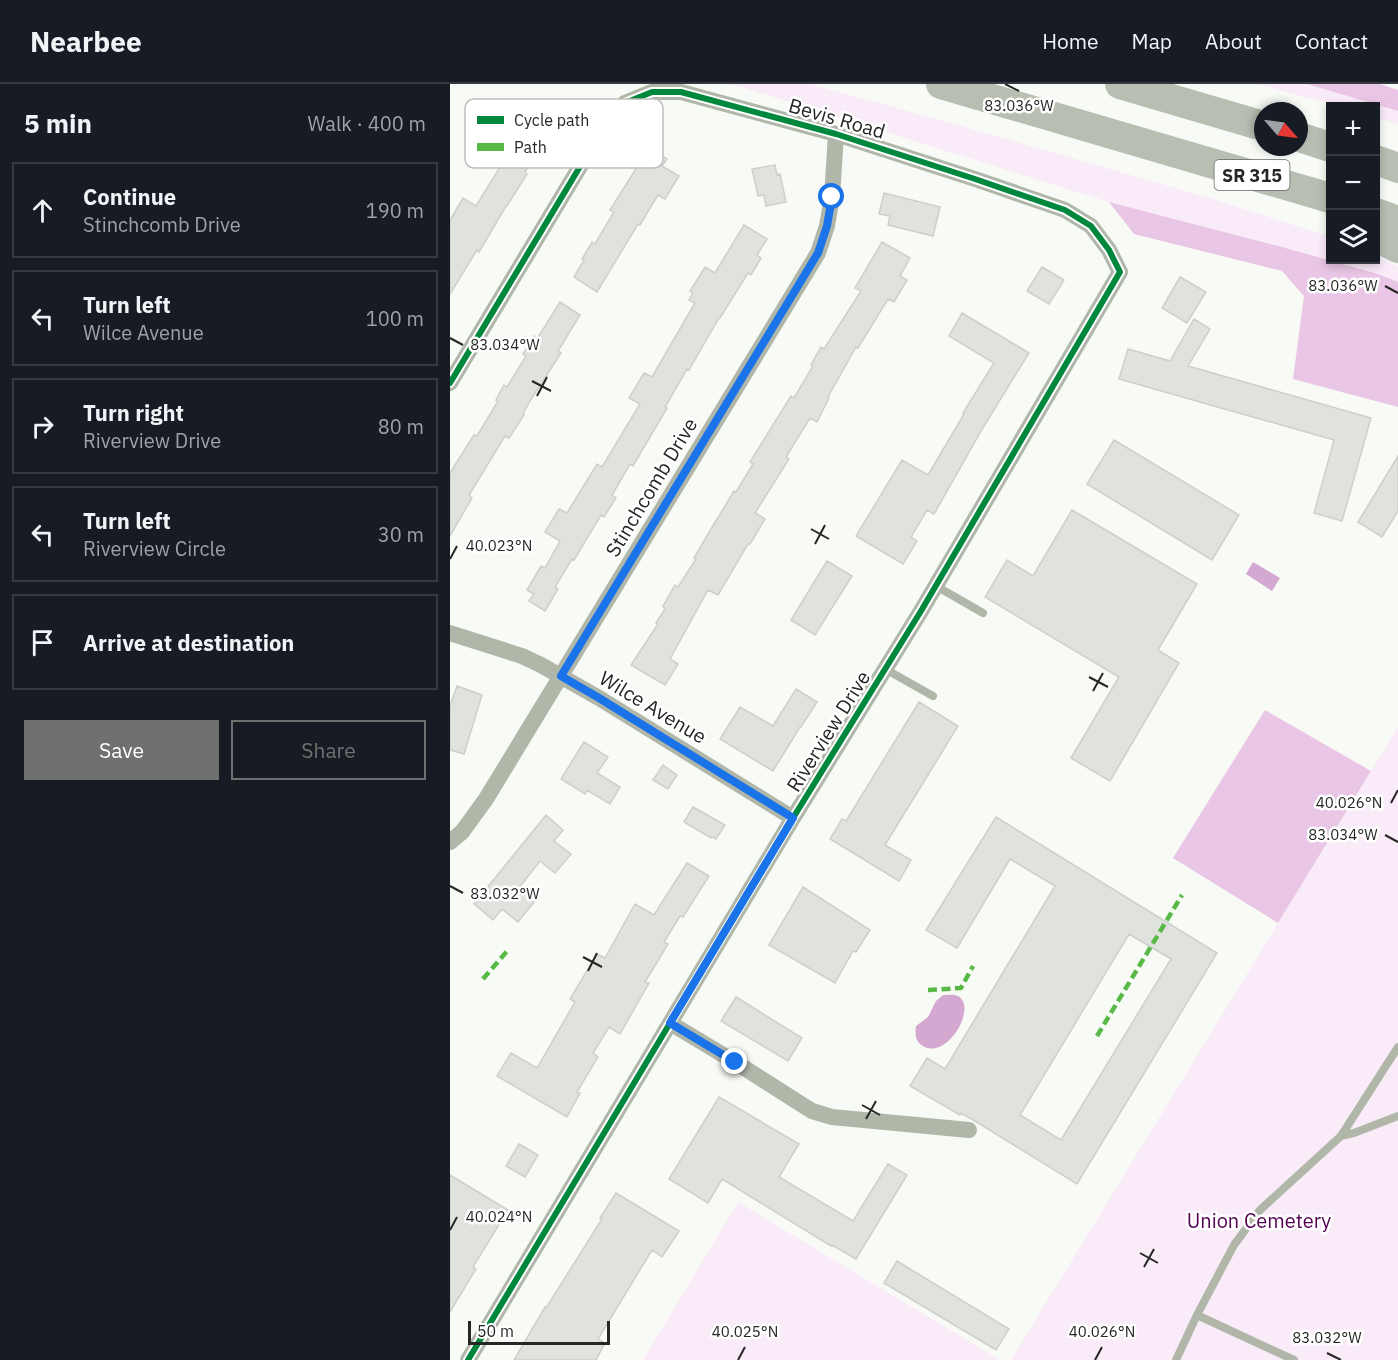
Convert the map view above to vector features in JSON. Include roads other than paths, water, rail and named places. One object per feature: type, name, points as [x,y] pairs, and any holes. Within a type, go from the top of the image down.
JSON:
[{"type":"highway","name":"SR 315","points":[[941,84],[1326,197]]},
{"type":"highway","points":[[1120,84],[1254,123]]},
{"type":"highway","name":"SR 315","points":[[1308,140],[1326,146]]},
{"type":"highway","points":[[1173,151],[1326,214]]},
{"type":"highway","points":[[1380,161],[1398,167]]},
{"type":"highway","points":[[1380,214],[1398,221]]},
{"type":"highway","points":[[1380,239],[1398,248]]},
{"type":"street","name":"Bevis Road","points":[[635,99],[652,92],[681,92],[836,134],[1065,210],[1091,226],[1109,250],[1120,272]]},
{"type":"street","name":"Stinchcomb Drive","points":[[450,842],[462,832],[486,799],[818,253],[827,226],[832,197],[836,134]]},
{"type":"street","name":"Bevis Road","points":[[450,383],[579,168]]},
{"type":"street","name":"Riverview Drive","points":[[468,1360],[793,818],[936,586],[1120,272]]},
{"type":"street","name":"Wilce Avenue","points":[[450,633],[522,656],[561,676],[793,818]]},
{"type":"street","points":[[670,1023],[812,1111],[832,1117],[969,1130]]},
{"type":"lane","points":[[936,586],[983,613]]},
{"type":"lane","points":[[885,669],[933,696]]},
{"type":"lane","points":[[1176,1360],[1234,1245],[1260,1210],[1341,1136],[1398,1047]]},
{"type":"lane","points":[[1341,1136],[1398,1116]]},
{"type":"lane","points":[[1197,1315],[1294,1360]]},
{"type":"park label","name":"Union Cemetery","points":[[1259,1220]]}]
